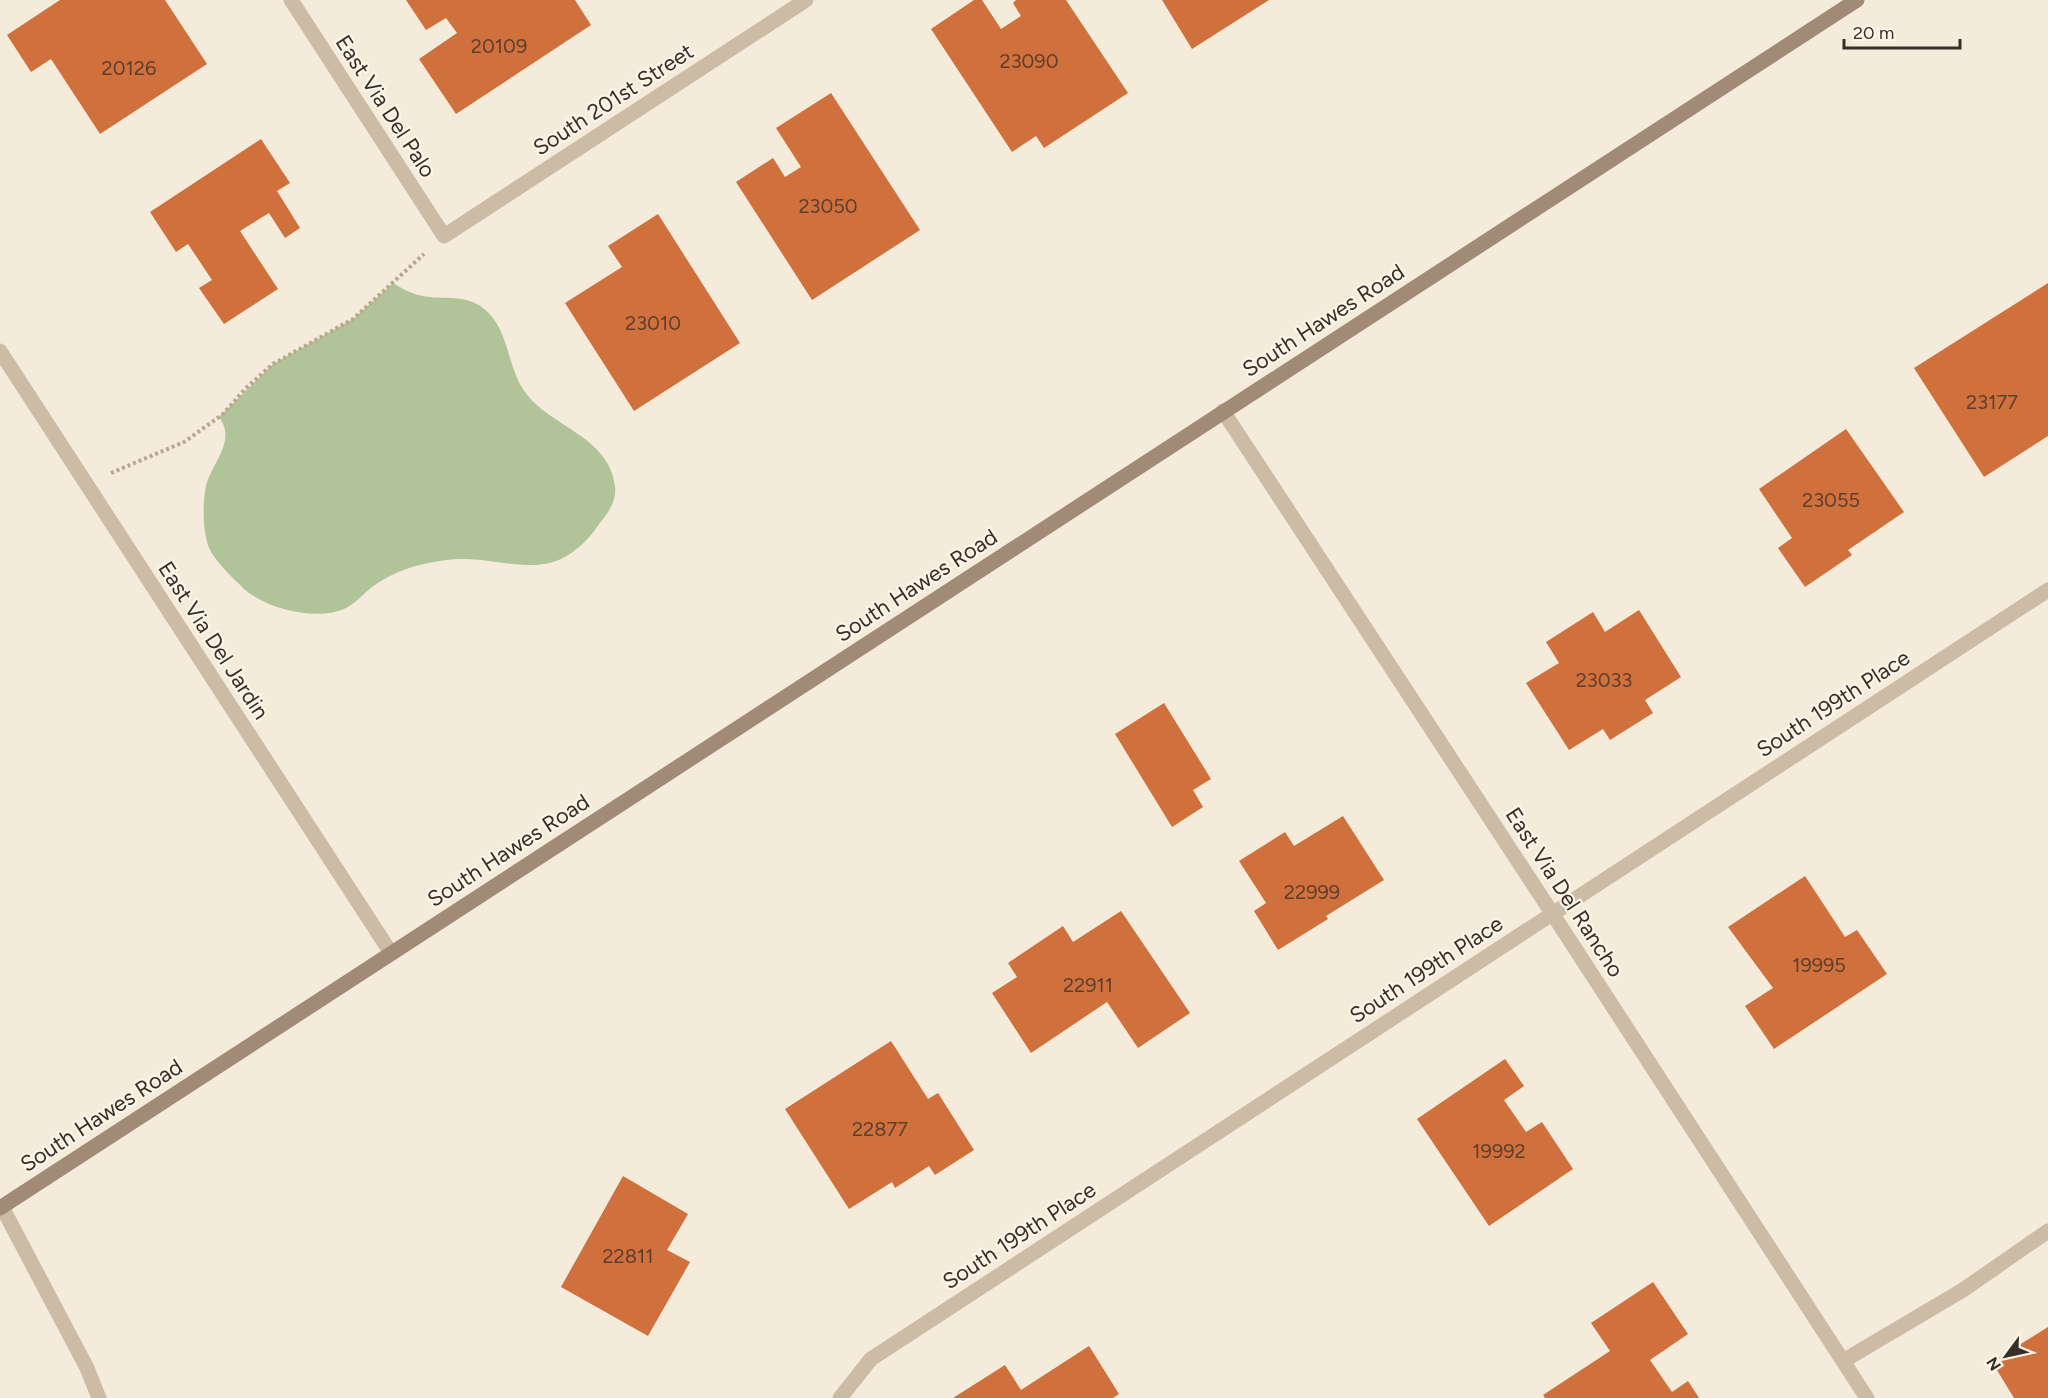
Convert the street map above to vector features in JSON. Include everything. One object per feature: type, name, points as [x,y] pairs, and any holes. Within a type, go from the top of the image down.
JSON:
[{"type":"main road","name":"South Hawes Road","points":[[1,1208],[1857,0]]},
{"type":"street","name":"East Via Del Palo","points":[[291,0],[444,236]]},
{"type":"street","name":"South 201st Street","points":[[444,236],[806,0]]},
{"type":"street","name":"East Via Del Jardin","points":[[0,351],[392,953]]},
{"type":"street","name":"East Via Del Rancho","points":[[1223,411],[1867,1398]]},
{"type":"street","name":"South 199th Place","points":[[840,1398],[871,1359],[2048,590]]},
{"type":"street","points":[[1,1208],[87,1368],[99,1398]]},
{"type":"street","points":[[1843,1361],[1963,1290],[2048,1231]]},
{"type":"path","points":[[86,483],[184,442],[223,414],[245,389],[273,364],[353,319],[444,236]]},
{"type":"green space","points":[[393,283],[419,295],[462,299],[483,308],[498,326],[514,371],[525,392],[536,404],[577,433],[602,455],[610,469],[615,486],[613,502],[606,516],[582,544],[567,556],[549,563],[525,565],[461,559],[413,567],[391,575],[378,583],[350,606],[321,614],[292,611],[264,602],[243,588],[226,571],[211,552],[206,537],[205,490],[225,442],[224,425],[219,417],[273,364],[353,319]]},
{"type":"building","points":[[60,0],[165,0],[207,64],[100,134],[51,59],[31,72],[7,35]]},
{"type":"building","points":[[406,0],[575,0],[591,25],[456,114],[419,59],[457,33],[446,18],[426,30]]},
{"type":"building","points":[[974,0],[982,0],[1001,29],[1021,16],[1013,3],[1016,0],[1066,0],[1128,93],[1044,148],[1036,136],[1012,152],[931,29]]},
{"type":"building","points":[[1162,0],[1269,0],[1192,49]]},
{"type":"building","points":[[831,93],[920,230],[812,300],[736,182],[773,158],[785,177],[801,167],[776,128]]},
{"type":"building","points":[[261,139],[290,183],[277,191],[300,228],[285,238],[269,213],[240,231],[278,289],[224,324],[199,288],[212,280],[188,244],[176,252],[150,212]]},
{"type":"building","points":[[658,214],[740,343],[634,411],[565,303],[622,267],[608,246]]},
{"type":"building","points":[[2048,283],[2048,436],[1984,477],[1914,368]]},
{"type":"building","points":[[1846,429],[1904,512],[1848,550],[1852,555],[1805,587],[1778,548],[1792,538],[1759,489]]},
{"type":"building","points":[[1639,610],[1681,677],[1645,700],[1653,713],[1610,740],[1603,729],[1569,750],[1526,683],[1559,663],[1546,642],[1593,612],[1605,632]]},
{"type":"building","points":[[1164,703],[1211,779],[1193,790],[1203,807],[1172,827],[1115,734]]},
{"type":"building","points":[[1343,816],[1384,880],[1326,916],[1328,919],[1278,950],[1254,911],[1266,903],[1239,861],[1285,832],[1294,846]]},
{"type":"building","points":[[1805,876],[1845,937],[1857,930],[1887,974],[1774,1049],[1745,1006],[1773,988],[1728,927]]},
{"type":"building","points":[[1121,911],[1190,1013],[1138,1048],[1107,1002],[1031,1053],[992,993],[1017,977],[1008,963],[1063,926],[1073,942]]},
{"type":"building","points":[[891,1041],[928,1099],[938,1093],[974,1150],[935,1175],[929,1166],[895,1188],[892,1182],[849,1209],[785,1109]]},
{"type":"building","points":[[1505,1059],[1524,1086],[1504,1100],[1526,1132],[1542,1122],[1573,1169],[1489,1226],[1417,1119]]},
{"type":"building","points":[[623,1176],[688,1214],[667,1250],[690,1262],[648,1336],[561,1287]]},
{"type":"building","points":[[1653,1282],[1688,1334],[1650,1360],[1672,1392],[1688,1381],[1699,1398],[1545,1398],[1543,1395],[1610,1351],[1591,1323]]},
{"type":"building","points":[[2048,1327],[2048,1398],[2014,1398],[1992,1362]]},
{"type":"building","points":[[1089,1346],[1119,1394],[1113,1398],[953,1398],[1005,1365],[1021,1390]]}]
